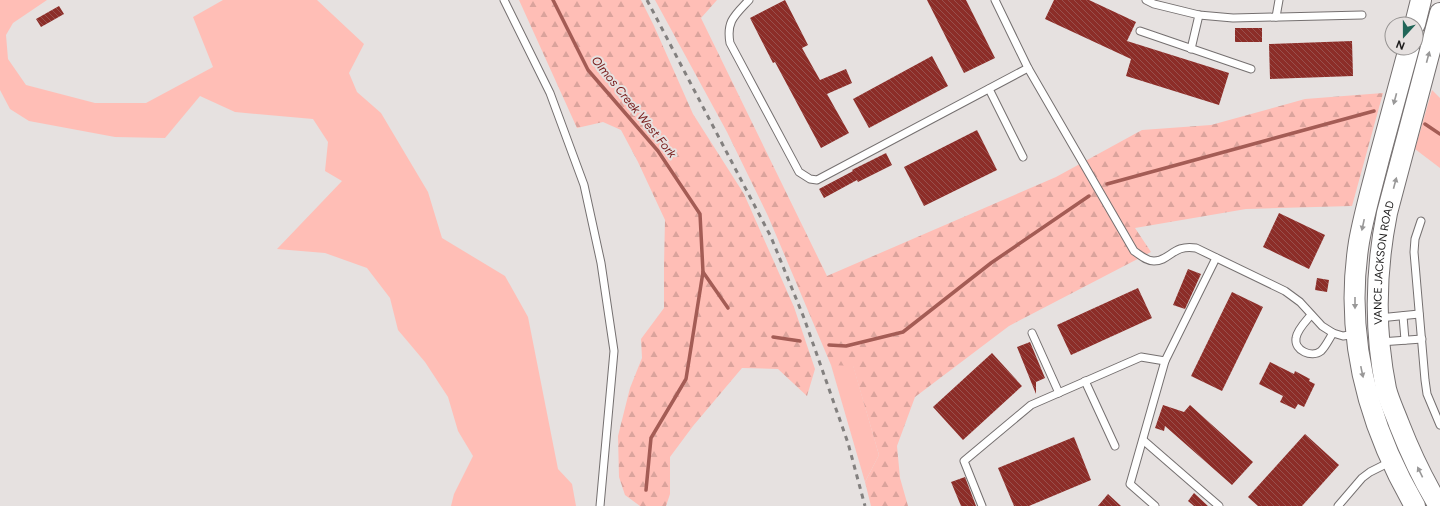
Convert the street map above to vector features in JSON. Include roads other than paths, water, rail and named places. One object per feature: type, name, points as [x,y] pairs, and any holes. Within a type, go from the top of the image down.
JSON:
[{"type":"main road","points":[[1417,16],[1421,0]]},
{"type":"main road","name":"VANCE JACKSON ROAD","points":[[1439,506],[1418,467],[1386,391],[1379,342],[1377,286],[1380,244],[1386,213],[1440,13]]},
{"type":"main road","name":"VANCE JACKSON ROAD","points":[[1407,56],[1367,204],[1359,242],[1355,282],[1356,334],[1361,370],[1373,416],[1391,461],[1413,505]]},
{"type":"lane","points":[[504,0],[550,93],[584,185],[602,263],[614,351],[600,506]]},
{"type":"lane","points":[[749,0],[733,17],[729,26],[728,34],[730,43],[799,172],[810,179],[817,180],[1028,68]]},
{"type":"lane","points":[[995,0],[1028,68],[1134,251],[1144,258],[1155,261],[1162,259],[1180,248],[1187,246],[1196,248],[1285,291],[1300,302],[1322,326],[1333,333],[1343,336],[1356,334]]},
{"type":"lane","points":[[1146,0],[1154,4],[1199,15],[1233,18],[1362,15]]},
{"type":"lane","points":[[1276,17],[1279,0]]},
{"type":"lane","points":[[1191,49],[1199,15]]},
{"type":"lane","points":[[1140,31],[1251,69]]},
{"type":"lane","points":[[989,89],[1023,157]]},
{"type":"lane","points":[[1421,221],[1415,239],[1414,252],[1419,314],[1427,394],[1440,425]]},
{"type":"lane","points":[[1155,506],[1130,484],[1165,361],[1216,258]]},
{"type":"lane","points":[[1377,318],[1419,314]]},
{"type":"lane","points":[[1311,315],[1299,331],[1296,339],[1297,346],[1303,352],[1312,354],[1319,352],[1333,333]]},
{"type":"lane","points":[[1403,316],[1405,340]]},
{"type":"lane","points":[[1032,333],[1059,393]]},
{"type":"lane","points":[[1379,342],[1422,338]]},
{"type":"lane","points":[[982,506],[964,461],[1031,405],[1142,357],[1165,361]]},
{"type":"lane","points":[[1085,381],[1115,446]]},
{"type":"lane","points":[[1143,440],[1219,506]]},
{"type":"lane","points":[[1338,506],[1362,478],[1391,461]]},
{"type":"waterway","name":"Olmos Creek West Fork","points":[[553,0],[588,70],[658,151],[700,214],[703,272],[686,379],[651,438],[646,490]]},
{"type":"waterway","points":[[1107,184],[1374,111]]},
{"type":"waterway","points":[[1425,124],[1440,134]]},
{"type":"waterway","points":[[829,345],[846,346],[903,332],[991,263],[1089,196]]},
{"type":"waterway","points":[[703,272],[728,308]]},
{"type":"waterway","points":[[773,337],[800,341]]},
{"type":"railway","points":[[647,0],[771,237],[804,318],[848,443],[865,506]]}]
